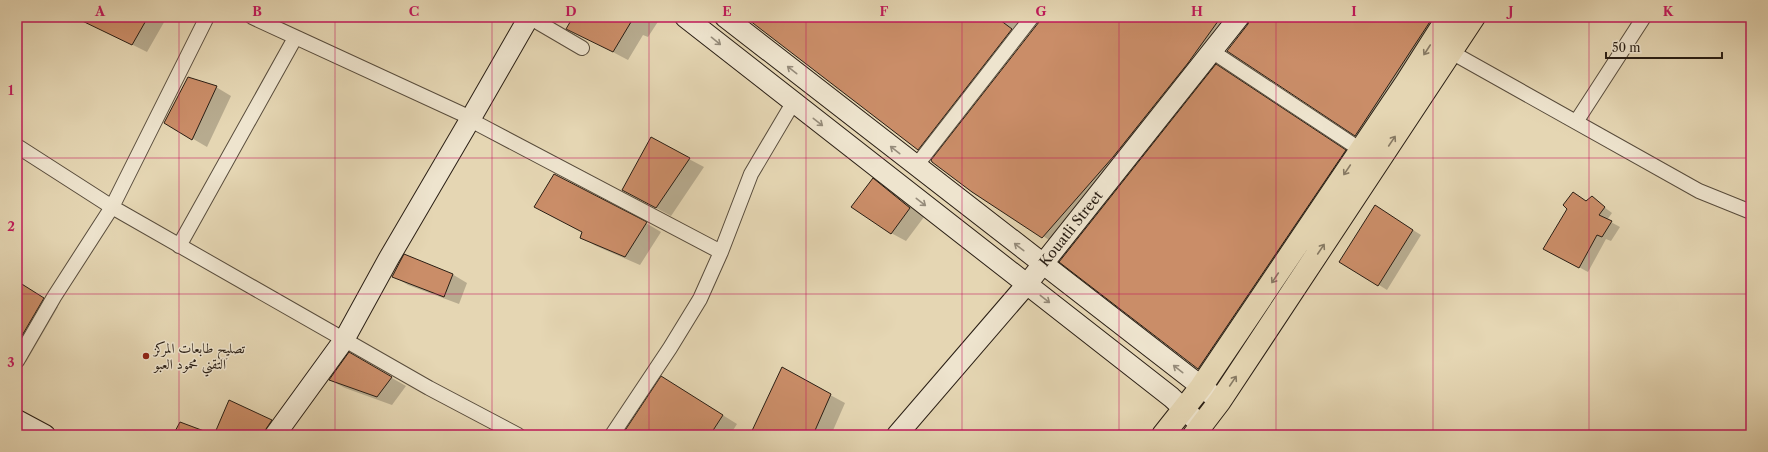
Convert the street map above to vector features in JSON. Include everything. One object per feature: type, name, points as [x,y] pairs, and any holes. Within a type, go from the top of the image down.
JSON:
[{"type":"main road","points":[[275,435],[344,340],[389,258],[472,118],[529,17]]},
{"type":"main road","points":[[685,17],[1185,409],[1198,430],[1220,401],[1474,17]]},
{"type":"main road","points":[[725,17],[1220,401]]},
{"type":"main road","name":"Kouatli Street","points":[[897,435],[1027,284],[1213,52],[1239,17]]},
{"type":"main road","points":[[1163,435],[1201,387],[1361,150],[1448,17]]},
{"type":"main road","points":[[17,420],[46,435]]},
{"type":"street","points":[[17,361],[54,297],[112,207],[207,17]]},
{"type":"street","points":[[252,17],[472,118],[478,124],[721,252]]},
{"type":"street","points":[[529,17],[582,48]]},
{"type":"street","points":[[916,166],[1032,17]]},
{"type":"street","points":[[1576,122],[1644,17]]},
{"type":"street","points":[[179,246],[295,38]]},
{"type":"street","points":[[1213,52],[1361,150]]},
{"type":"street","points":[[1451,52],[1699,191],[1751,212]]},
{"type":"street","points":[[612,435],[670,348],[692,311],[721,252],[751,174],[793,103]]},
{"type":"street","points":[[17,146],[112,207],[179,246],[429,388],[518,435]]},
{"type":"building","points":[[74,17],[148,17],[132,45]]},
{"type":"building","points":[[573,17],[634,17],[613,52],[566,29]]},
{"type":"building","points":[[745,17],[996,17],[1012,29],[918,150]]},
{"type":"building","points":[[1041,17],[1221,17],[1188,63],[1113,157],[1042,238],[972,192],[931,160],[1039,22]]},
{"type":"building","points":[[1250,17],[1433,17],[1355,136],[1227,51],[1248,24]]},
{"type":"building","points":[[1216,64],[1346,150],[1198,369],[1059,262]]},
{"type":"building","points":[[188,77],[217,86],[192,140],[164,123]]},
{"type":"building","points":[[651,137],[690,158],[656,208],[622,190]]},
{"type":"building","points":[[554,174],[647,222],[625,257],[580,238],[582,232],[534,207]]},
{"type":"building","points":[[873,178],[910,208],[891,234],[851,207]]},
{"type":"building","points":[[1573,192],[1586,201],[1592,196],[1605,207],[1599,215],[1612,221],[1602,237],[1597,235],[1579,268],[1543,249],[1567,209],[1563,205]]},
{"type":"building","points":[[1375,205],[1413,230],[1378,286],[1339,262]]},
{"type":"building","points":[[404,254],[453,274],[444,297],[392,277]]},
{"type":"building","points":[[17,281],[44,298],[17,344]]},
{"type":"building","points":[[349,352],[392,377],[377,397],[329,380]]},
{"type":"building","points":[[782,367],[831,394],[813,435],[750,435]]},
{"type":"building","points":[[661,376],[723,415],[710,435],[622,435]]},
{"type":"building","points":[[229,400],[272,420],[264,435],[214,435]]},
{"type":"building","points":[[180,422],[212,434],[212,435],[173,435]]},
{"type":"place","name":"تصليح طابعات المركز التقني محمود العبو","points":[[146,356]]}]
